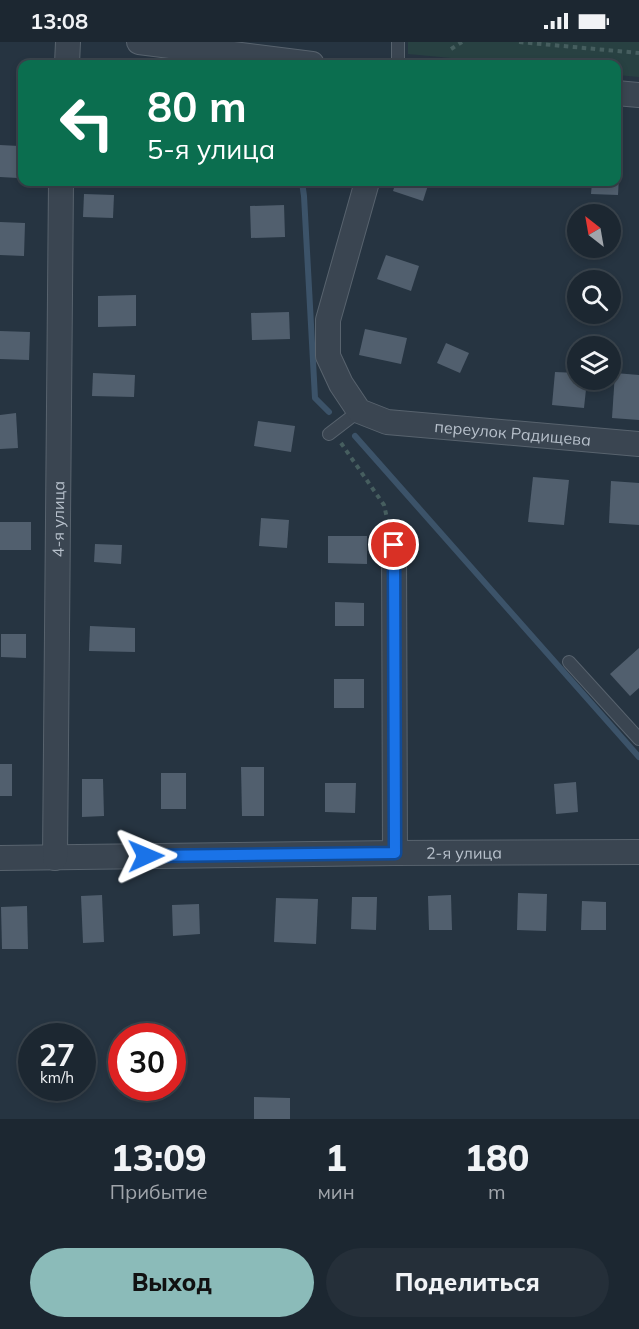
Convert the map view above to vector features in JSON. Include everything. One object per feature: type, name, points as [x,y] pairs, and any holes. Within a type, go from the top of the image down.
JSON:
[{"type":"street","points":[[67,60],[68,42]]},
{"type":"street","points":[[139,42],[281,60]]},
{"type":"street","points":[[621,93],[639,95]]},
{"type":"street","name":"4-я улица","points":[[55,858],[62,186]]},
{"type":"street","points":[[359,411],[340,384],[328,356],[328,320],[366,186]]},
{"type":"street","name":"переулок Радищева","points":[[359,411],[387,422],[639,444]]},
{"type":"street","points":[[394,545],[395,853]]},
{"type":"street","name":"2-я улица","points":[[0,858],[639,852]]},
{"type":"lane","points":[[398,42],[398,60]]},
{"type":"lane","points":[[331,433],[359,411]]},
{"type":"lane","points":[[569,662],[639,739]]},
{"type":"path","points":[[451,49],[462,42]]},
{"type":"path","points":[[519,42],[639,53]]},
{"type":"path","points":[[331,433],[384,505],[394,545]]},
{"type":"green space","points":[[408,42],[639,42],[639,77],[621,75],[621,60],[472,60],[408,54]]},
{"type":"building","points":[[0,145],[18,146],[18,178],[0,177]]},
{"type":"building","points":[[395,186],[428,186],[423,201],[393,191]]},
{"type":"building","points":[[592,186],[618,186],[618,195],[591,194]]},
{"type":"building","points":[[84,194],[114,195],[113,218],[83,217]]},
{"type":"building","points":[[284,205],[285,237],[251,238],[250,206]]},
{"type":"building","points":[[0,222],[25,223],[24,256],[0,255]]},
{"type":"building","points":[[386,255],[419,266],[411,291],[377,279]]},
{"type":"building","points":[[136,295],[136,326],[98,327],[98,296]]},
{"type":"building","points":[[289,312],[290,339],[252,340],[251,313]]},
{"type":"building","points":[[365,329],[407,338],[401,364],[359,355]]},
{"type":"building","points":[[0,331],[30,332],[29,360],[0,359]]},
{"type":"building","points":[[446,343],[469,353],[460,373],[437,363]]},
{"type":"building","points":[[555,372],[567,373],[567,390],[586,390],[584,408],[552,405]]},
{"type":"building","points":[[93,373],[135,375],[134,397],[92,396]]},
{"type":"building","points":[[621,374],[639,375],[639,420],[612,418],[614,390],[621,390]]},
{"type":"building","points":[[16,413],[18,448],[0,449],[0,415]]},
{"type":"building","points":[[258,421],[295,426],[291,452],[254,446]]},
{"type":"building","points":[[533,477],[569,480],[564,525],[528,522]]},
{"type":"building","points":[[611,481],[639,483],[639,525],[609,523]]},
{"type":"building","points":[[261,518],[289,520],[287,548],[259,546]]},
{"type":"building","points":[[0,522],[31,522],[31,550],[0,550]]},
{"type":"building","points":[[328,536],[367,536],[367,564],[328,563]]},
{"type":"building","points":[[95,544],[122,545],[121,564],[94,562]]},
{"type":"building","points":[[335,602],[364,603],[364,626],[335,626]]},
{"type":"building","points":[[90,626],[135,628],[135,652],[89,651]]},
{"type":"building","points":[[1,634],[26,634],[26,658],[1,657]]},
{"type":"building","points":[[639,648],[639,688],[630,696],[610,674]]},
{"type":"building","points":[[334,679],[364,679],[364,708],[334,708]]},
{"type":"building","points":[[0,764],[12,764],[12,796],[0,796]]},
{"type":"building","points":[[241,767],[264,767],[264,816],[242,816]]},
{"type":"building","points":[[161,773],[186,773],[186,809],[161,809]]},
{"type":"building","points":[[82,779],[103,779],[104,816],[82,817]]},
{"type":"building","points":[[576,782],[578,812],[556,814],[554,784]]},
{"type":"building","points":[[325,783],[356,783],[355,813],[325,812]]},
{"type":"building","points":[[518,893],[547,894],[546,931],[517,930]]},
{"type":"building","points":[[102,895],[104,942],[83,943],[81,896]]},
{"type":"building","points":[[451,895],[452,930],[429,930],[428,896]]},
{"type":"building","points":[[352,897],[377,897],[376,930],[351,929]]},
{"type":"building","points":[[276,898],[318,899],[316,944],[274,942]]},
{"type":"building","points":[[582,901],[606,902],[606,930],[581,930]]},
{"type":"building","points":[[199,904],[200,934],[173,936],[172,905]]},
{"type":"building","points":[[27,906],[28,949],[2,949],[1,907]]},
{"type":"building","points":[[254,1097],[290,1098],[290,1119],[254,1119]]},
{"type":"waterway","points":[[303,186],[315,398],[329,412]]},
{"type":"waterway","points":[[355,436],[639,757]]},
{"type":"route","points":[[146,856],[395,853],[394,545]]}]
